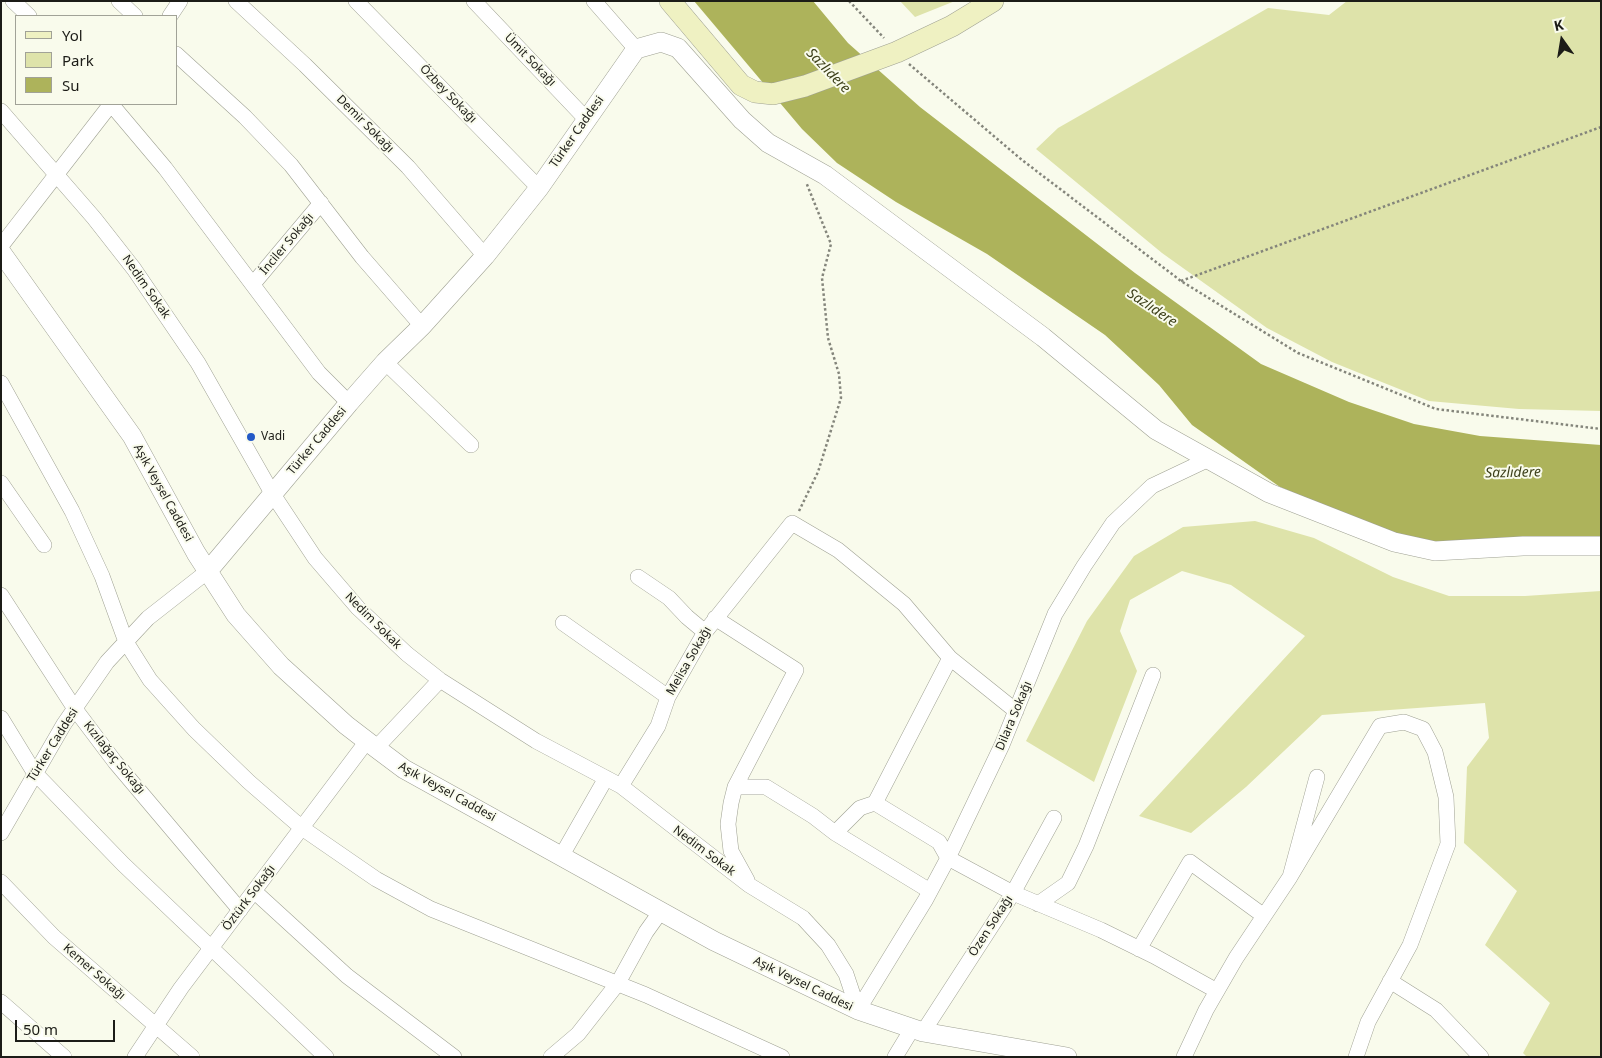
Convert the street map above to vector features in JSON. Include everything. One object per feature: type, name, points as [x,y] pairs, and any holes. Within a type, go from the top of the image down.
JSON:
[{"type":"main road","points":[[670,1],[741,85],[755,92],[774,94],[811,84],[897,52],[952,26],[993,1]]},
{"type":"street","points":[[13,1],[28,15]]},
{"type":"street","points":[[119,1],[134,15]]},
{"type":"street","points":[[171,15],[180,1]]},
{"type":"street","name":"Demir Sokağı","points":[[236,1],[305,65],[408,168],[485,256]]},
{"type":"street","name":"Özbey Sokağı","points":[[356,1],[539,188]]},
{"type":"street","name":"Ümit Sokağı","points":[[474,1],[586,118]]},
{"type":"street","points":[[594,1],[636,49],[661,42],[678,48],[742,120],[768,143],[825,175],[1044,337],[1156,430],[1270,494],[1402,544],[1435,551],[1481,550],[1523,546],[1601,546]]},
{"type":"street","name":"Türker Caddesi","points":[[1,833],[34,772],[107,662],[148,618],[208,571],[272,493],[385,362],[422,326],[485,256],[539,188],[586,118],[636,49]]},
{"type":"street","points":[[178,56],[245,117],[291,165],[362,257],[422,326]]},
{"type":"street","points":[[1,246],[110,105]]},
{"type":"street","points":[[112,105],[165,168],[319,373],[349,403]]},
{"type":"street","name":"Nedim Sokak","points":[[1,111],[94,218],[134,269],[198,363],[272,493],[315,558],[358,608],[407,654],[440,680],[536,742],[621,786],[750,885],[803,918],[828,945],[846,974],[858,1010]]},
{"type":"street","name":"İnciler Sokağı","points":[[252,284],[321,203]]},
{"type":"street","name":"Aşık Veysel Caddesi","points":[[1,252],[132,436],[196,553],[236,615],[281,666],[346,726],[404,769],[714,941],[858,1010],[918,1030],[1067,1057]]},
{"type":"street","points":[[385,362],[471,445]]},
{"type":"street","points":[[1,383],[72,511],[102,576],[126,642],[150,680],[194,728],[249,782],[302,828],[376,879],[431,908],[618,983],[782,1057]]},
{"type":"street","name":"Dilara Sokağı","points":[[858,1010],[948,858],[1002,745],[1055,614],[1084,566],[1113,523],[1152,486],[1208,459]]},
{"type":"street","points":[[1,483],[44,545]]},
{"type":"street","points":[[792,523],[838,550],[904,604],[950,658],[1016,711]]},
{"type":"street","name":"Melisa Sokağı","points":[[621,786],[658,726],[668,697],[705,632],[792,523]]},
{"type":"street","points":[[638,577],[669,598],[705,632]]},
{"type":"street","name":"Kızılağaç Sokağı","points":[[1,595],[75,709],[240,910]]},
{"type":"street","points":[[715,618],[796,670],[735,787],[728,824],[731,850],[750,885]]},
{"type":"street","points":[[563,623],[668,697]]},
{"type":"street","points":[[835,833],[860,808],[875,803],[950,658]]},
{"type":"street","points":[[1038,904],[1068,883],[1086,846],[1153,675]]},
{"type":"street","name":"Öztürk Sokağı","points":[[136,1057],[156,1024],[302,828],[372,745],[440,680]]},
{"type":"street","points":[[1,718],[34,772],[123,864],[326,1057]]},
{"type":"street","points":[[1184,1057],[1217,991],[1290,877],[1380,726],[1404,722],[1423,729],[1435,752],[1446,797],[1448,844],[1410,945],[1368,1022],[1356,1057]]},
{"type":"street","points":[[1290,877],[1317,776]]},
{"type":"street","points":[[562,856],[606,778]]},
{"type":"street","points":[[735,787],[766,787],[813,816],[835,833],[930,891]]},
{"type":"street","points":[[875,803],[939,842],[948,858],[1013,893],[1139,949],[1217,991]]},
{"type":"street","name":"Özen Sokağı","points":[[895,1057],[918,1030],[1013,893],[1054,818]]},
{"type":"street","points":[[1139,949],[1190,862],[1264,916]]},
{"type":"street","name":"Kemer Sokağı","points":[[1,882],[54,937],[192,1057]]},
{"type":"street","points":[[254,891],[347,976],[454,1057]]},
{"type":"street","points":[[552,1057],[578,1034],[618,983],[646,932],[661,911]]},
{"type":"street","points":[[1390,981],[1436,1010],[1481,1057]]},
{"type":"street","points":[[1,1002],[64,1057]]},
{"type":"path","points":[[849,1],[915,70],[1022,160],[1181,281],[1298,353],[1436,409],[1601,430]]},
{"type":"path","points":[[1181,281],[1601,127]]},
{"type":"path","points":[[792,523],[818,472],[841,398],[839,374],[828,338],[822,278],[831,244],[798,161]]},
{"type":"green space","points":[[900,1],[955,1],[915,17]]},
{"type":"green space","points":[[1347,1],[1601,1],[1601,411],[1519,409],[1429,401],[1332,362],[1267,328],[1162,253],[1036,149],[1058,128],[1268,8],[1329,15]]},
{"type":"green space","points":[[1255,521],[1314,538],[1393,577],[1449,596],[1525,596],[1601,591],[1601,1057],[1527,1057],[1523,1053],[1550,1003],[1485,945],[1517,891],[1464,843],[1467,767],[1489,738],[1485,703],[1322,715],[1246,787],[1191,833],[1139,816],[1305,636],[1231,585],[1182,571],[1130,600],[1120,631],[1137,671],[1094,782],[1026,741],[1087,621],[1134,556],[1183,527]]},
{"type":"water","name":"Sazlıdere","points":[[694,1],[813,1],[848,43],[920,107],[1135,273],[1261,364],[1349,402],[1414,424],[1480,436],[1601,445],[1601,539],[1469,550],[1402,538],[1280,487],[1192,425],[1159,385],[1105,335],[987,254],[896,202],[837,163],[802,129]]},
{"type":"place","name":"Vadi","points":[[251,437]]}]
